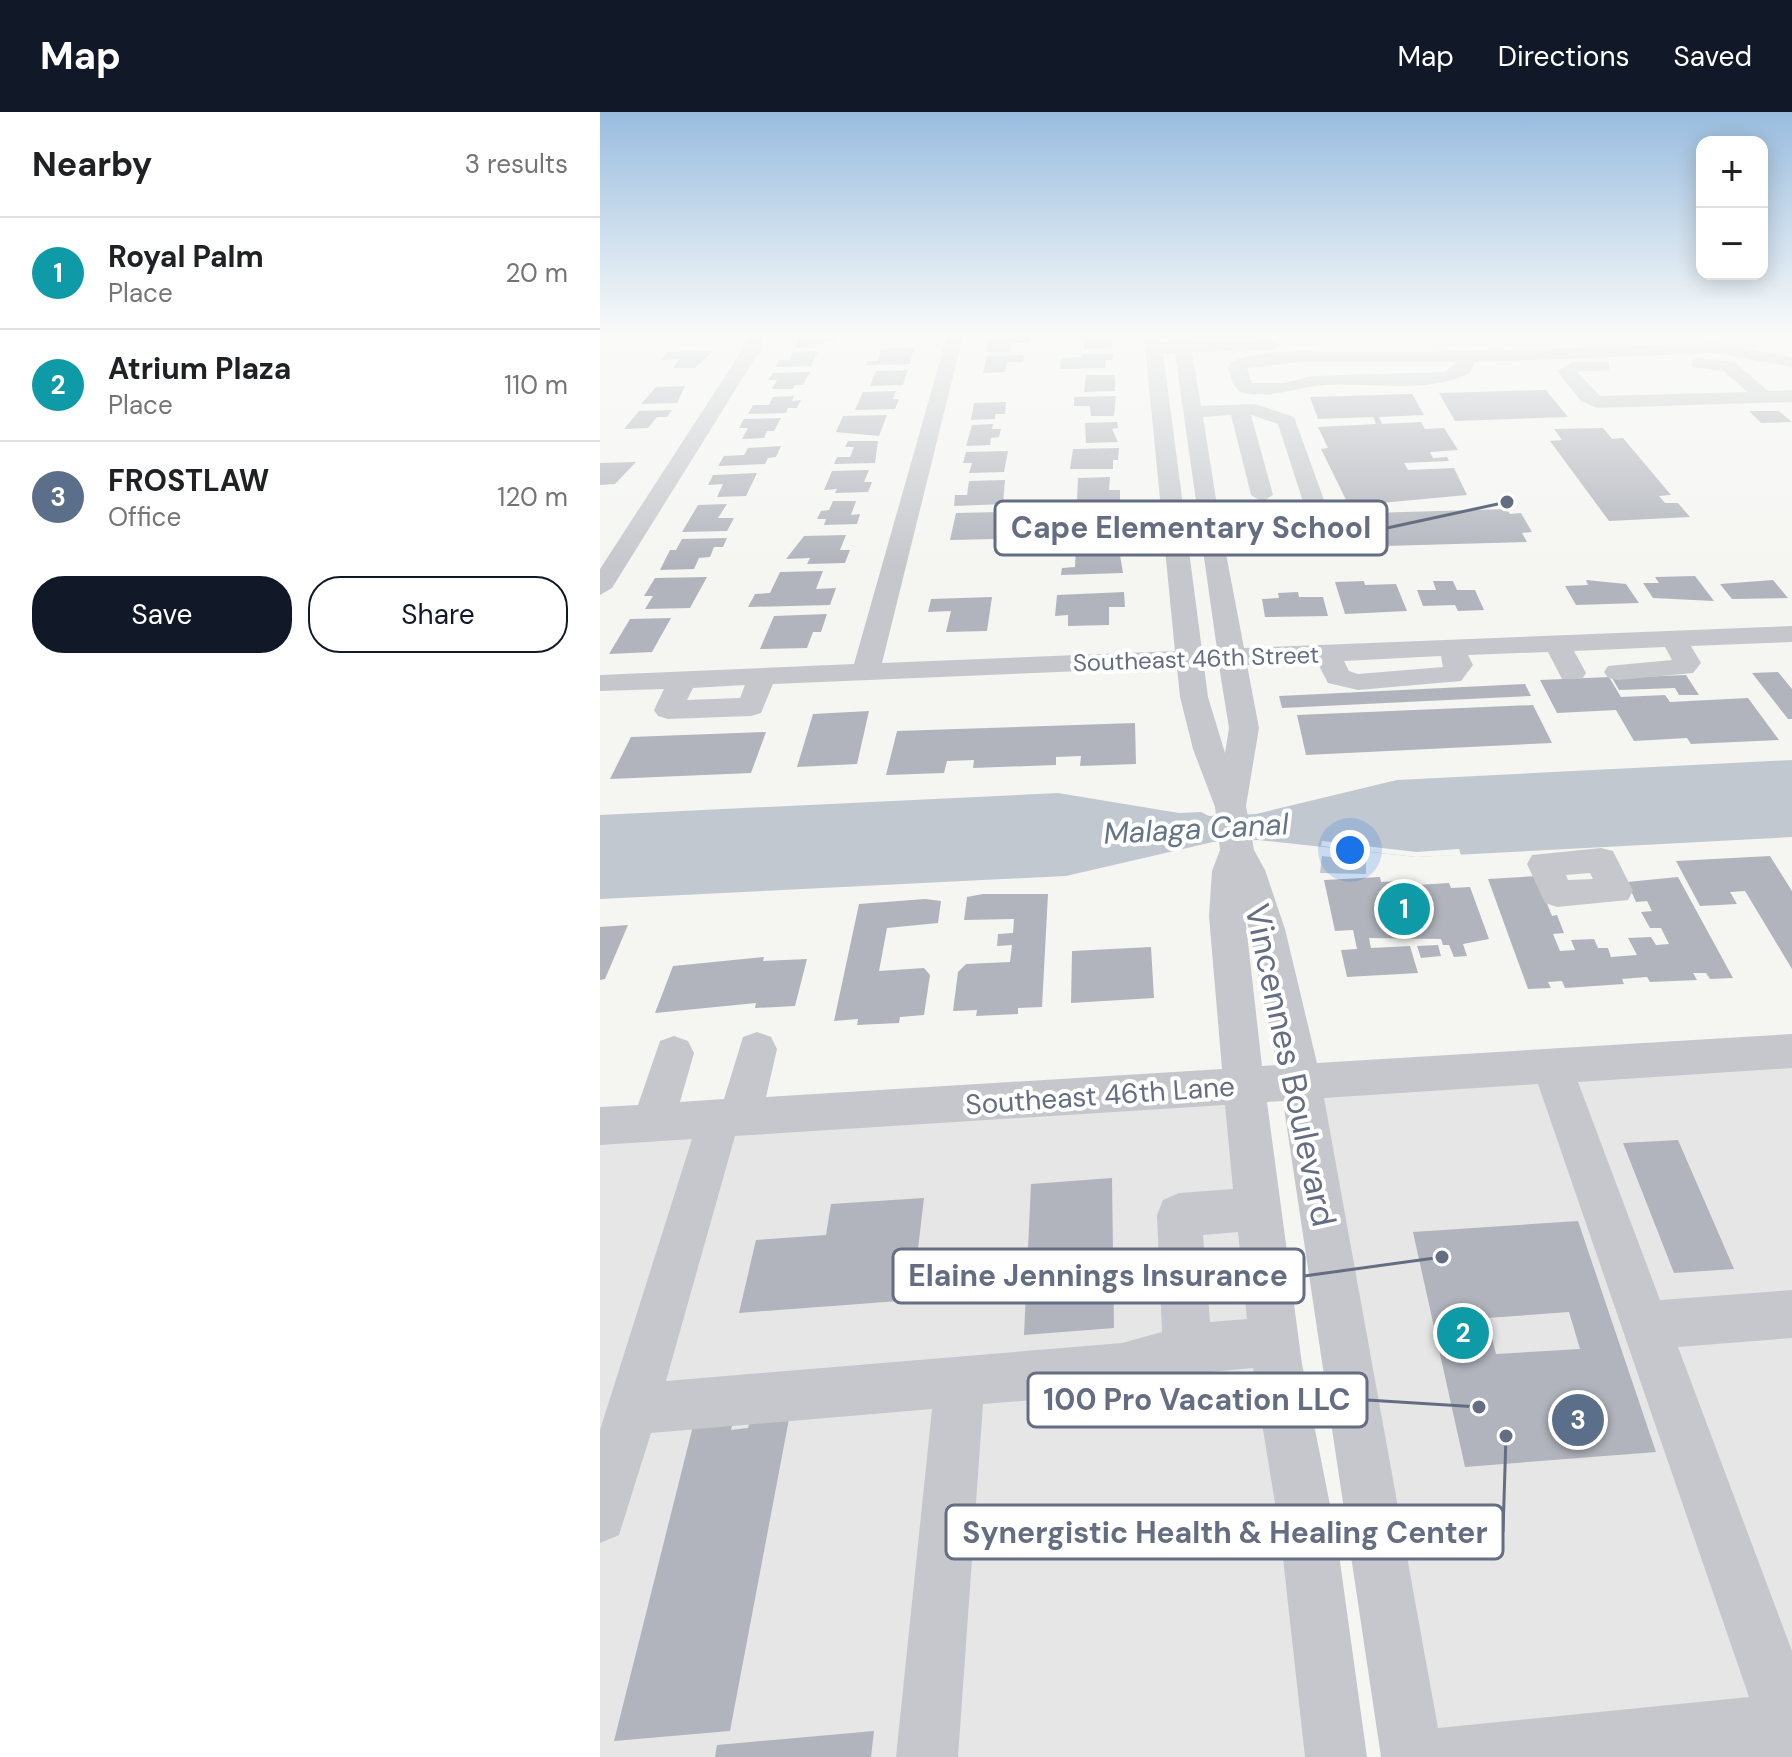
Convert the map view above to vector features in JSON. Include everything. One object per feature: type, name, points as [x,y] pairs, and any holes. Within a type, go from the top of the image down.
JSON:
[{"type":"street","points":[[600,588],[711,413]]},
{"type":"street","points":[[866,672],[935,413]]},
{"type":"street","name":"Vincennes Boulevard","points":[[1161,413],[1194,697],[1204,736],[1231,807],[1237,850],[1248,870],[1267,929],[1300,1082],[1412,1757]]},
{"type":"street","name":"Vincennes Boulevard","points":[[1193,413],[1244,728],[1231,807]]},
{"type":"street","points":[[1240,413],[1262,495]]},
{"type":"street","points":[[1210,532],[1305,525],[1314,519],[1317,511],[1287,421],[1270,413]]},
{"type":"street","points":[[1572,673],[1557,644],[1792,634]]},
{"type":"street","points":[[1618,672],[1683,667],[1687,663],[1686,656],[1674,639]]},
{"type":"street","name":"Southeast 46th Street","points":[[600,683],[682,681],[668,710],[751,707],[762,677],[1327,654],[1338,677],[1358,682],[1451,675],[1459,665],[1451,648],[1557,644]]},
{"type":"street","name":"Vincennes Boulevard","points":[[1237,850],[1229,871],[1227,916],[1258,1209],[1274,1341],[1309,1540],[1336,1757]]},
{"type":"street","points":[[600,1516],[729,1118],[757,1049]]},
{"type":"street","name":"Southeast 46th Lane","points":[[600,1126],[1792,1051]]},
{"type":"street","points":[[653,1123],[674,1053]]},
{"type":"street","points":[[1443,1757],[1791,1728],[1552,1066]]},
{"type":"street","points":[[1188,1349],[1179,1215],[1258,1209]]},
{"type":"street","points":[[1644,1325],[1792,1314]]},
{"type":"street","points":[[633,1409],[1122,1368],[1188,1349],[1274,1341]]},
{"type":"street","points":[[927,1757],[960,1381]]},
{"type":"shaded area","points":[[1792,1059],[1792,1757],[1440,1757],[1319,1089]]},
{"type":"shaded area","points":[[1228,1095],[1308,1757],[600,1757],[600,1134]]},
{"type":"water","name":"Malaga Canal","points":[[1792,760],[1792,837],[1416,857],[1258,840],[1213,842],[1066,876],[600,899],[600,815],[1058,793],[1179,813],[1201,812],[1209,816],[1256,814],[1397,780]]},
{"type":"water","points":[[1322,856],[1366,861],[1366,874],[1320,873]]},
{"type":"pier","points":[[1322,841],[1416,852],[1459,849],[1461,855],[1416,857],[1321,846]]},
{"type":"building","points":[[638,413],[670,413],[667,417],[657,417],[648,428],[624,429]]},
{"type":"building","points":[[972,413],[1005,413],[995,414],[995,419],[971,420]]},
{"type":"building","points":[[1091,413],[1114,413],[1114,416],[1091,416]]},
{"type":"building","points":[[1316,413],[1423,413],[1424,415],[1379,417],[1382,424],[1421,422],[1425,429],[1444,428],[1458,450],[1430,452],[1433,458],[1447,457],[1449,461],[1404,463],[1408,470],[1454,468],[1467,495],[1349,506],[1321,449],[1328,448],[1318,427],[1376,424],[1373,417],[1318,419]]},
{"type":"building","points":[[1450,413],[1565,413],[1568,417],[1455,421]]},
{"type":"building","points":[[1751,413],[1781,413],[1792,422],[1761,423]]},
{"type":"building","points":[[887,415],[879,436],[836,432],[843,416]]},
{"type":"building","points":[[781,418],[774,431],[767,431],[764,438],[742,439],[748,428],[739,428],[744,419]]},
{"type":"building","points":[[1117,422],[1118,428],[1112,429],[1118,442],[1086,443],[1085,423]]},
{"type":"building","points":[[993,424],[992,429],[1001,429],[999,437],[991,438],[990,445],[966,446],[972,425]]},
{"type":"building","points":[[1603,428],[1612,439],[1623,438],[1671,495],[1659,496],[1665,503],[1678,503],[1690,517],[1609,521],[1550,441],[1562,440],[1554,429]]},
{"type":"building","points":[[848,441],[878,441],[875,463],[834,464],[837,457],[850,457],[854,447],[845,447]]},
{"type":"building","points":[[781,446],[776,457],[768,458],[765,464],[718,466],[724,456],[744,455],[748,448]]},
{"type":"building","points":[[1119,448],[1118,460],[1113,460],[1113,469],[1070,469],[1073,449]]},
{"type":"building","points":[[1008,451],[1004,472],[969,473],[972,463],[963,463],[966,452]]},
{"type":"building","points":[[636,462],[615,484],[600,485],[600,463]]},
{"type":"building","points":[[869,470],[864,482],[872,482],[868,492],[835,493],[837,489],[824,490],[832,471]]},
{"type":"building","points":[[757,473],[746,496],[717,497],[723,484],[708,485],[713,475]]},
{"type":"building","points":[[1110,477],[1109,490],[1120,490],[1120,500],[1077,501],[1078,478]]},
{"type":"building","points":[[1005,480],[1003,504],[954,506],[955,495],[967,495],[969,481]]},
{"type":"building","points":[[833,501],[856,501],[851,515],[860,514],[857,524],[824,525],[826,519],[817,519],[821,511],[829,510]]},
{"type":"building","points":[[727,504],[718,518],[734,518],[727,531],[682,532],[698,505]]},
{"type":"building","points":[[1507,509],[1510,514],[1521,513],[1532,532],[1522,533],[1527,542],[1385,546],[1383,541],[1370,541],[1365,526],[1375,526],[1370,513]]},
{"type":"building","points":[[1000,512],[995,539],[950,540],[956,513]]},
{"type":"building","points":[[846,535],[840,550],[850,550],[845,563],[807,564],[810,558],[786,559],[804,536]]},
{"type":"building","points":[[727,538],[723,547],[714,547],[710,557],[699,558],[694,569],[660,570],[670,550],[676,550],[682,539]]},
{"type":"building","points":[[1118,543],[1123,573],[1061,575],[1062,568],[1075,567],[1076,544]]},
{"type":"building","points":[[823,571],[816,589],[836,588],[830,605],[748,607],[755,594],[770,593],[780,572]]},
{"type":"building","points":[[1695,576],[1714,601],[1653,598],[1643,583],[1659,583],[1655,577]]},
{"type":"building","points":[[707,577],[690,608],[645,609],[653,596],[644,596],[655,578]]},
{"type":"building","points":[[1586,580],[1626,584],[1639,603],[1576,605],[1565,586],[1588,585]]},
{"type":"building","points":[[1773,580],[1788,598],[1732,599],[1720,584]]},
{"type":"building","points":[[1364,581],[1365,585],[1396,584],[1407,611],[1345,614],[1335,582]]},
{"type":"building","points":[[1433,581],[1453,581],[1457,590],[1475,590],[1484,610],[1458,611],[1455,605],[1423,606],[1417,590],[1436,590]]},
{"type":"building","points":[[1124,592],[1125,607],[1109,607],[1109,625],[1068,626],[1068,615],[1055,616],[1057,595]]},
{"type":"building","points":[[1298,592],[1299,597],[1323,597],[1328,616],[1265,617],[1262,599],[1279,598],[1278,593]]},
{"type":"building","points":[[992,597],[987,631],[946,632],[951,611],[928,612],[931,599]]},
{"type":"building","points":[[827,614],[821,632],[813,632],[807,648],[760,649],[774,616]]},
{"type":"building","points":[[671,618],[652,652],[609,654],[630,619]]},
{"type":"building","points":[[1778,672],[1792,689],[1792,719],[1788,719],[1752,673]]},
{"type":"building","points":[[1686,675],[1699,695],[1679,695],[1675,688],[1619,690],[1612,678]]},
{"type":"building","points":[[1609,677],[1621,697],[1665,695],[1670,702],[1748,698],[1779,740],[1691,744],[1687,738],[1634,741],[1616,710],[1557,713],[1540,680]]},
{"type":"building","points":[[1525,684],[1531,696],[1282,708],[1279,696]]},
{"type":"building","points":[[1533,705],[1552,743],[1306,755],[1297,715]]},
{"type":"building","points":[[869,711],[857,764],[797,767],[813,714]]},
{"type":"building","points":[[1135,723],[1136,764],[1080,766],[1081,756],[1056,757],[1056,765],[973,768],[974,760],[947,761],[944,773],[886,775],[897,731]]},
{"type":"building","points":[[766,732],[751,773],[610,779],[631,737]]},
{"type":"building","points":[[1770,856],[1792,891],[1792,969],[1745,891],[1730,892],[1737,904],[1700,906],[1676,861]]},
{"type":"building","points":[[1536,876],[1552,916],[1557,915],[1564,933],[1553,934],[1560,951],[1575,950],[1571,940],[1594,939],[1598,948],[1608,948],[1611,957],[1637,955],[1628,938],[1651,937],[1656,945],[1669,944],[1661,928],[1650,928],[1641,912],[1652,911],[1647,901],[1636,902],[1627,882],[1678,877],[1733,978],[1710,979],[1706,973],[1693,973],[1697,980],[1650,982],[1647,977],[1622,979],[1624,984],[1565,988],[1562,981],[1548,982],[1551,988],[1528,989],[1488,879]]},
{"type":"building","points":[[1380,877],[1381,882],[1399,881],[1401,886],[1449,883],[1451,888],[1470,887],[1489,939],[1463,944],[1467,956],[1454,957],[1449,945],[1443,945],[1441,939],[1369,938],[1371,948],[1410,946],[1418,973],[1347,977],[1341,950],[1357,949],[1353,930],[1335,931],[1324,880]]},
{"type":"building","points":[[983,894],[1048,894],[1042,1007],[1018,1008],[1018,1014],[976,1016],[977,1010],[953,1011],[958,972],[966,964],[1010,962],[1012,945],[997,946],[998,934],[1013,933],[1014,919],[964,920],[967,897]]},
{"type":"building","points":[[925,899],[941,901],[938,923],[887,928],[879,971],[924,968],[930,975],[924,1015],[900,1017],[899,1023],[857,1025],[858,1019],[834,1021],[859,904]]},
{"type":"building","points":[[628,925],[605,979],[600,980],[600,927]]},
{"type":"building","points":[[1438,945],[1441,956],[1421,958],[1417,946]]},
{"type":"building","points":[[1151,947],[1154,998],[1071,1003],[1072,951]]},
{"type":"building","points":[[764,957],[763,961],[807,959],[795,1006],[755,1008],[756,1003],[655,1013],[673,966]]},
{"type":"building","points":[[1678,1140],[1734,1269],[1674,1273],[1623,1143]]},
{"type":"building","points":[[1112,1178],[1114,1328],[1024,1335],[1031,1184]]},
{"type":"building","points":[[924,1198],[912,1300],[739,1313],[756,1240],[826,1235],[831,1204]]},
{"type":"building","points":[[1578,1221],[1656,1452],[1465,1467],[1413,1232]],"holes":[[[1569,1312],[1580,1349],[1496,1354],[1487,1318]]]},
{"type":"building","points":[[789,1419],[730,1731],[614,1741],[693,1426],[733,1422],[731,1430],[748,1428],[750,1421]]},
{"type":"building","points":[[874,1731],[871,1757],[715,1757],[717,1745]]},
{"type":"place","name":"Cape Elementary School","points":[[1507,502]]},
{"type":"place","name":"Royal Palm","points":[[1404,909]]},
{"type":"place","name":"Elaine Jennings Insurance","points":[[1442,1257]]},
{"type":"place","name":"Atrium Plaza","points":[[1463,1333]]},
{"type":"place","name":"100 Pro Vacation LLC","points":[[1479,1407]]},
{"type":"place","name":"FROSTLAW","points":[[1578,1420]]},
{"type":"place","name":"Synergistic Health & Healing Center","points":[[1506,1436]]}]
